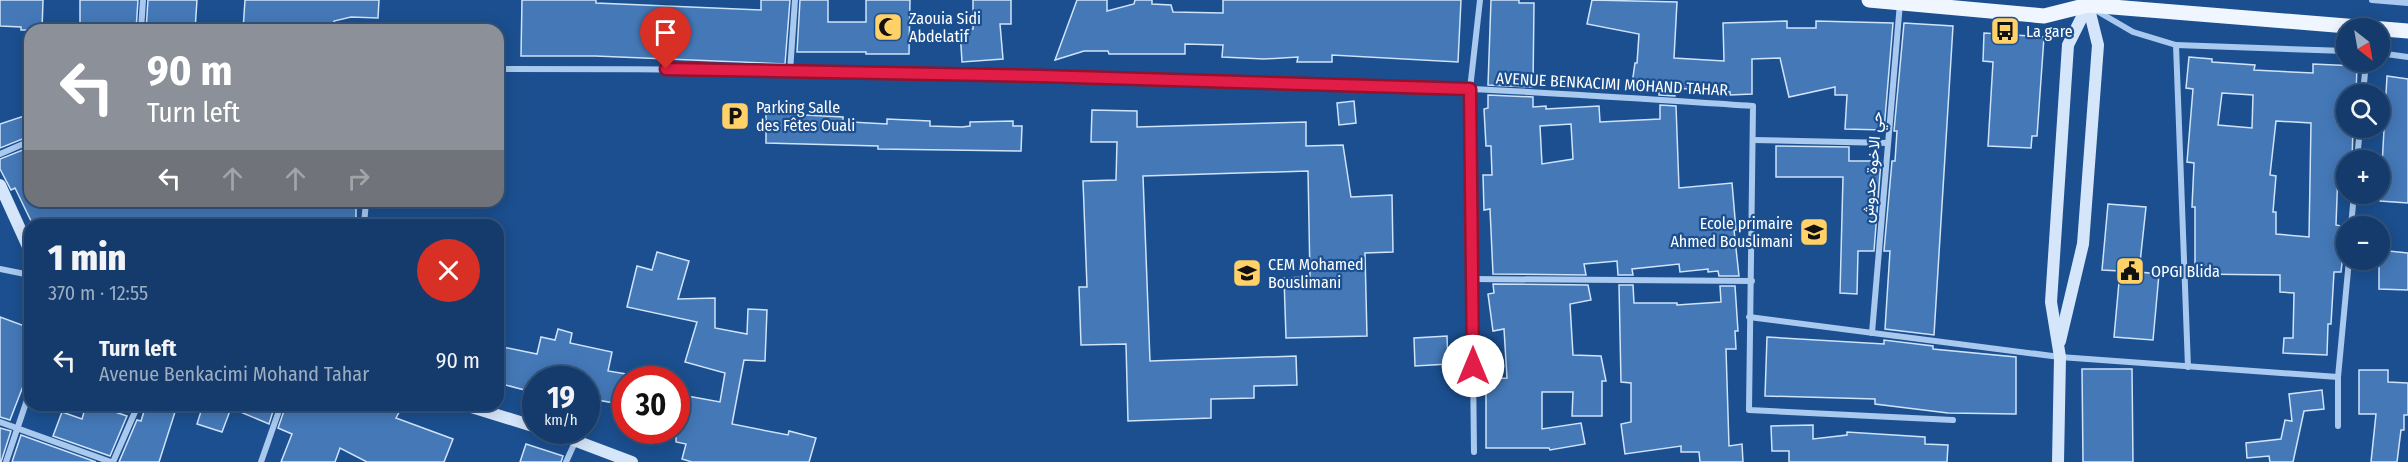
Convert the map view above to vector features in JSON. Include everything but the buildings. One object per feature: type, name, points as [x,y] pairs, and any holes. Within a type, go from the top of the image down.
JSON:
[{"type":"main road","points":[[1869,0],[2044,16],[2084,2],[2408,31]]},
{"type":"main road","points":[[2060,351],[2051,302],[2068,45],[2084,2]]},
{"type":"main road","points":[[2058,462],[2060,351],[2083,244],[2098,45],[2084,2]]},
{"type":"main road","points":[[0,185],[24,238]]},
{"type":"main road","points":[[484,411],[522,423]]},
{"type":"main road","points":[[586,444],[632,462]]},
{"type":"street","points":[[141,24],[143,0]]},
{"type":"street","points":[[790,71],[795,0]]},
{"type":"street","points":[[1474,452],[1470,89],[1480,0]]},
{"type":"street","points":[[2372,0],[2408,3]]},
{"type":"street","points":[[2084,2],[2133,32],[2176,45],[2336,51]]},
{"type":"street","name":"حي الاخوة حدوش","points":[[1872,333],[1900,3]]},
{"type":"street","points":[[2176,45],[2188,367]]},
{"type":"street","points":[[2390,55],[2408,57]]},
{"type":"street","name":"AVENUE BENKACIMI MOHAND TAHAR","points":[[504,69],[790,71],[1470,89],[1753,106],[1753,140]]},
{"type":"street","points":[[1888,143],[1753,140],[1749,410],[1953,420]]},
{"type":"street","points":[[0,154],[24,144]]},
{"type":"street","points":[[0,269],[24,274]]},
{"type":"street","points":[[2338,426],[2338,377],[2348,270]]},
{"type":"street","points":[[1473,279],[1752,281]]},
{"type":"street","points":[[1749,318],[2188,367],[2338,377]]},
{"type":"street","points":[[6,462],[24,409]]},
{"type":"street","points":[[0,422],[112,462],[135,411]]},
{"type":"street","points":[[261,462],[279,411]]},
{"type":"street","points":[[566,462],[574,444]]},
{"type":"place","name":"Zaouia Sidi Abdelatif","points":[[888,27]]},
{"type":"place","name":"La gare","points":[[2005,31]]},
{"type":"place","name":"Parking Salle des Fêtes Ouali","points":[[735,116]]},
{"type":"place","name":"Ecole primaire Ahmed Bouslimani","points":[[1814,232]]},
{"type":"place","name":"OPGI Blida","points":[[2130,271]]},
{"type":"place","name":"CEM Mohamed Bouslimani","points":[[1247,273]]},
{"type":"route","points":[[666,69],[1040,76],[1470,89],[1473,366]]}]
